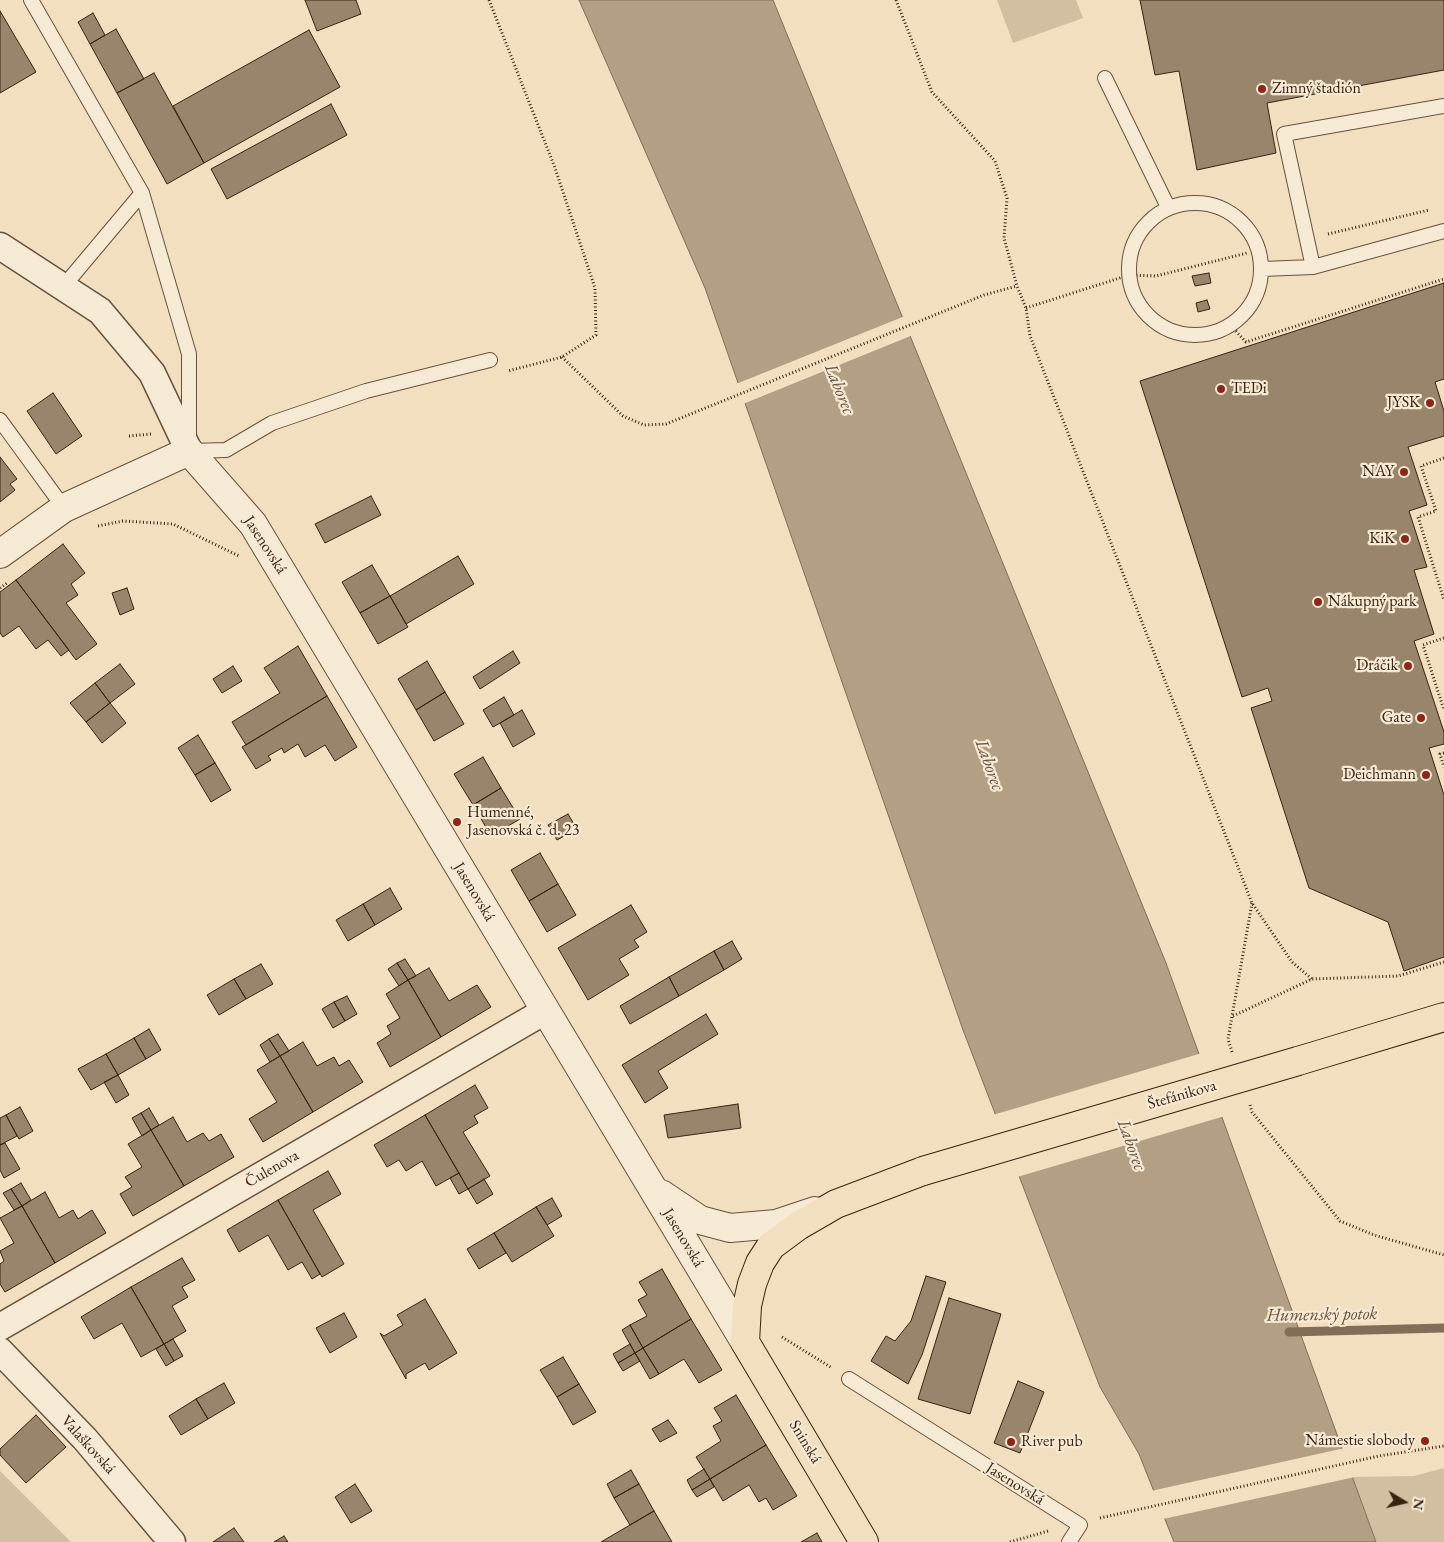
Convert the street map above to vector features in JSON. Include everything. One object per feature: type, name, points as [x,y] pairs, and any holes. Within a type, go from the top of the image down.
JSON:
[{"type":"main road","name":"Štefánikova","points":[[745,1342],[747,1306],[752,1284],[760,1263],[778,1241],[798,1226],[836,1204],[923,1171],[1444,1017]]},
{"type":"main road","name":"Sninská","points":[[745,1342],[864,1542]]},
{"type":"street","name":"Jasenovská","points":[[0,246],[100,311],[152,373],[189,451],[254,524],[745,1342]]},
{"type":"street","points":[[0,554],[64,508],[189,451]]},
{"type":"street","name":"Čulenova","points":[[0,1327],[545,1011]]},
{"type":"street","points":[[654,1189],[696,1218],[730,1228],[776,1224],[836,1204]]},
{"type":"street","name":"Valaškovská","points":[[0,1351],[85,1439],[172,1542]]},
{"type":"lane","points":[[31,0],[142,193],[189,354],[189,451],[226,450],[282,420],[366,391],[490,360]]},
{"type":"lane","points":[[1105,78],[1168,208]]},
{"type":"lane","points":[[1313,267],[1284,134],[1444,106]]},
{"type":"lane","points":[[63,287],[142,193]]},
{"type":"lane","points":[[1186,202],[1205,202],[1223,208],[1239,218],[1252,233],[1259,250],[1262,269],[1255,298],[1247,311],[1231,326],[1210,334],[1187,335],[1166,329],[1147,315],[1135,297],[1129,275],[1130,253],[1139,232],[1152,218],[1168,208],[1186,202]]},
{"type":"lane","points":[[1262,269],[1313,267],[1444,231]]},
{"type":"lane","points":[[0,420],[64,508]]},
{"type":"lane","name":"Jasenovská","points":[[849,1379],[1080,1524]]},
{"type":"lane","points":[[1069,1542],[1080,1524]]},
{"type":"path","points":[[489,0],[555,168],[596,288],[596,334],[562,357],[624,416],[644,425],[666,424],[984,295],[1017,286]]},
{"type":"path","points":[[896,0],[932,92],[995,161],[1006,198],[1004,238],[1017,286],[1026,308],[1030,336],[1252,903],[1292,962],[1312,979]]},
{"type":"path","points":[[1307,239],[1433,210]]},
{"type":"path","points":[[1026,308],[1129,275],[1156,276],[1259,250]]},
{"type":"path","points":[[1231,326],[1246,342],[1444,279]]},
{"type":"path","points":[[1444,458],[1422,466],[1436,511],[1418,517],[1444,600]]},
{"type":"path","points":[[95,526],[123,521],[173,524],[247,560]]},
{"type":"path","points":[[0,588],[14,577]]},
{"type":"path","points":[[1444,638],[1423,645],[1444,710]]},
{"type":"path","points":[[1444,753],[1440,754],[1444,767]]},
{"type":"path","points":[[1233,1016],[1312,979],[1398,976],[1444,962]]},
{"type":"path","points":[[1340,1221],[1374,1235],[1444,1254]]},
{"type":"path","points":[[782,1337],[849,1379]]},
{"type":"path","points":[[1110,1515],[1379,1456],[1444,1446]]},
{"type":"path","points":[[1010,1542],[1021,1537],[1080,1524]]},
{"type":"shaded area","points":[[997,0],[1076,0],[1083,18],[1013,43]]},
{"type":"shaded area","points":[[1444,1468],[1444,1542],[1376,1542],[1353,1477],[1414,1476]]},
{"type":"shaded area","points":[[0,1471],[71,1542],[0,1542]]},
{"type":"water","name":"Laborec","points":[[579,0],[773,0],[1166,963],[1376,1542],[1174,1542],[1139,1454],[1100,1387],[963,1030],[705,288]]},
{"type":"pier","points":[[905,316],[913,335],[743,404],[736,384]]},
{"type":"pier","points":[[1202,1053],[1225,1116],[1017,1177],[993,1115]]},
{"type":"pier","points":[[1345,1448],[1355,1477],[1163,1519],[1151,1491]]},
{"type":"building","points":[[305,0],[356,0],[361,14],[317,31]]},
{"type":"building","name":"Zimný štadión","points":[[1140,0],[1444,0],[1444,70],[1267,103],[1276,153],[1197,170],[1179,71],[1155,75]]},
{"type":"building","points":[[0,11],[36,72],[0,93]]},
{"type":"building","points":[[93,13],[105,35],[90,44],[78,22]]},
{"type":"building","points":[[116,29],[144,79],[117,93],[90,44]]},
{"type":"building","points":[[309,30],[340,87],[204,163],[173,106]]},
{"type":"building","points":[[154,73],[204,163],[167,184],[117,93]]},
{"type":"building","points":[[331,104],[347,135],[227,199],[211,169]]},
{"type":"building","points":[[1209,273],[1211,283],[1195,286],[1192,276]]},
{"type":"building","name":"Nákupný park","points":[[1444,283],[1444,379],[1435,382],[1444,411],[1444,436],[1408,447],[1427,505],[1409,511],[1427,567],[1414,570],[1434,634],[1414,641],[1444,732],[1444,744],[1429,748],[1444,795],[1444,957],[1404,971],[1388,922],[1309,888],[1251,708],[1272,701],[1268,688],[1242,697],[1140,381]]},
{"type":"building","points":[[1207,300],[1210,309],[1198,312],[1196,303]]},
{"type":"building","points":[[53,393],[82,436],[56,454],[27,411]]},
{"type":"building","points":[[0,457],[17,479],[10,484],[15,490],[0,502]]},
{"type":"building","points":[[371,496],[381,515],[325,543],[315,524]]},
{"type":"building","points":[[63,544],[85,573],[71,584],[78,595],[66,603],[97,644],[76,660],[16,580]]},
{"type":"building","points":[[458,556],[474,584],[406,624],[390,596]]},
{"type":"building","points":[[372,565],[390,596],[360,613],[342,582]]},
{"type":"building","points":[[16,580],[69,650],[61,656],[48,640],[36,649],[19,626],[3,637],[0,633],[0,592]]},
{"type":"building","points":[[127,588],[134,609],[120,615],[112,593]]},
{"type":"building","points":[[390,596],[408,627],[378,644],[360,613]]},
{"type":"building","points":[[298,646],[327,696],[246,745],[232,722],[280,693],[264,668]]},
{"type":"building","points":[[513,651],[520,663],[480,689],[473,677]]},
{"type":"building","points":[[427,661],[445,692],[416,710],[398,679]]},
{"type":"building","points":[[120,664],[135,684],[110,703],[95,683]]},
{"type":"building","points":[[233,666],[242,681],[222,693],[213,679]]},
{"type":"building","points":[[95,683],[110,703],[86,722],[70,703]]},
{"type":"building","points":[[445,692],[464,724],[434,741],[416,710]]},
{"type":"building","points":[[327,696],[357,747],[335,761],[325,745],[305,757],[298,744],[284,753],[282,748],[268,756],[271,760],[256,769],[242,747]]},
{"type":"building","points":[[504,697],[514,715],[493,727],[483,710]]},
{"type":"building","points":[[110,703],[126,723],[102,743],[86,722]]},
{"type":"building","points":[[522,710],[535,734],[513,747],[500,723]]},
{"type":"building","points":[[198,735],[215,763],[195,775],[178,748]]},
{"type":"building","points":[[483,757],[501,788],[473,805],[454,774]]},
{"type":"building","points":[[215,763],[231,790],[211,802],[195,775]]},
{"type":"building","points":[[501,788],[520,819],[491,836],[473,805]]},
{"type":"building","points":[[568,814],[577,829],[557,840],[548,825]]},
{"type":"building","points":[[540,853],[558,884],[529,901],[511,870]]},
{"type":"building","points":[[558,884],[576,915],[547,932],[529,901]]},
{"type":"building","points":[[390,888],[402,909],[375,925],[363,904]]},
{"type":"building","points":[[363,904],[375,925],[348,941],[336,920]]},
{"type":"building","points":[[631,905],[647,932],[634,940],[639,947],[619,959],[629,975],[588,1000],[558,948]]},
{"type":"building","points":[[732,941],[742,959],[724,970],[714,951]]},
{"type":"building","points":[[714,951],[724,970],[679,996],[669,977]]},
{"type":"building","points":[[405,959],[416,976],[408,980],[397,963]]},
{"type":"building","points":[[397,963],[408,980],[399,986],[388,969]]},
{"type":"building","points":[[261,964],[273,984],[246,999],[234,979]]},
{"type":"building","points":[[429,968],[449,1001],[477,985],[491,1007],[441,1037],[408,980]]},
{"type":"building","points":[[669,977],[679,996],[630,1024],[620,1006]]},
{"type":"building","points":[[234,979],[246,999],[219,1015],[207,995]]},
{"type":"building","points":[[408,980],[441,1037],[390,1067],[377,1043],[391,1034],[387,1026],[400,1018],[386,994]]},
{"type":"building","points":[[347,996],[357,1014],[345,1021],[334,1002]]},
{"type":"building","points":[[334,1002],[345,1021],[333,1028],[322,1009]]},
{"type":"building","points":[[706,1014],[718,1034],[658,1071],[668,1088],[645,1103],[622,1065]]},
{"type":"building","points":[[149,1029],[161,1050],[146,1059],[134,1038]]},
{"type":"building","points":[[278,1034],[289,1051],[280,1056],[269,1039]]},
{"type":"building","points":[[134,1038],[146,1059],[118,1075],[106,1054]]},
{"type":"building","points":[[269,1039],[280,1056],[270,1062],[260,1045]]},
{"type":"building","points":[[303,1042],[317,1066],[334,1057],[339,1066],[349,1060],[363,1082],[313,1112],[280,1056]]},
{"type":"building","points":[[106,1054],[118,1075],[91,1090],[78,1069]]},
{"type":"building","points":[[280,1056],[313,1112],[263,1142],[249,1119],[277,1102],[257,1070]]},
{"type":"building","points":[[118,1075],[129,1095],[116,1103],[104,1082]]},
{"type":"building","points":[[475,1085],[488,1108],[474,1116],[478,1123],[463,1132],[490,1176],[468,1189],[425,1115]]},
{"type":"building","points":[[738,1104],[741,1128],[668,1138],[664,1115]]},
{"type":"building","points":[[20,1107],[33,1131],[19,1139],[6,1115]]},
{"type":"building","points":[[149,1108],[159,1125],[151,1130],[141,1113]]},
{"type":"building","points":[[141,1113],[151,1130],[142,1136],[132,1118]]},
{"type":"building","points":[[6,1115],[17,1136],[0,1145],[0,1118]]},
{"type":"building","points":[[425,1115],[459,1173],[436,1186],[422,1161],[406,1171],[399,1160],[387,1167],[374,1145]]},
{"type":"building","points":[[173,1117],[187,1142],[203,1133],[209,1141],[221,1134],[234,1157],[184,1186],[151,1130]]},
{"type":"building","points":[[151,1130],[184,1186],[133,1216],[120,1194],[132,1187],[125,1177],[142,1167],[128,1144]]},
{"type":"building","points":[[5,1143],[20,1169],[4,1178],[0,1170],[0,1145]]},
{"type":"building","points":[[328,1171],[341,1194],[313,1210],[344,1264],[322,1277],[278,1200]]},
{"type":"building","points":[[459,1173],[468,1189],[459,1194],[450,1178]]},
{"type":"building","points":[[484,1179],[493,1194],[477,1204],[468,1189]]},
{"type":"building","points":[[21,1183],[31,1200],[22,1206],[11,1189]]},
{"type":"building","points":[[11,1189],[22,1206],[14,1210],[3,1193]]},
{"type":"building","points":[[45,1192],[59,1218],[73,1210],[78,1219],[92,1210],[106,1233],[55,1263],[22,1206]]},
{"type":"building","points":[[552,1198],[562,1216],[547,1225],[536,1207]]},
{"type":"building","points":[[278,1200],[320,1274],[312,1279],[302,1262],[288,1270],[268,1235],[239,1252],[227,1230]]},
{"type":"building","points":[[22,1206],[55,1263],[5,1292],[0,1284],[0,1264],[4,1261],[0,1251],[14,1243],[0,1218]]},
{"type":"building","points":[[536,1207],[554,1236],[512,1262],[494,1233]]},
{"type":"building","points":[[494,1233],[506,1253],[479,1269],[467,1249]]},
{"type":"building","points":[[182,1258],[195,1280],[182,1287],[188,1297],[172,1306],[186,1331],[164,1344],[131,1287]]},
{"type":"building","points":[[662,1269],[691,1319],[643,1348],[630,1325],[647,1316],[638,1300],[647,1295],[639,1282]]},
{"type":"building","points":[[926,1276],[946,1282],[922,1355],[908,1384],[871,1361],[886,1336],[895,1341],[911,1321]]},
{"type":"building","points":[[131,1287],[164,1344],[141,1357],[122,1323],[94,1339],[81,1317]]},
{"type":"building","points":[[949,1298],[1001,1314],[970,1414],[918,1399]]},
{"type":"building","points":[[425,1299],[457,1353],[429,1370],[425,1363],[406,1374],[406,1379],[380,1333],[384,1336],[403,1325],[397,1315]]},
{"type":"building","points":[[344,1313],[357,1337],[330,1353],[316,1328]]},
{"type":"building","points":[[691,1319],[722,1370],[699,1383],[684,1359],[659,1374],[643,1348]]},
{"type":"building","points":[[630,1325],[643,1348],[635,1353],[622,1330]]},
{"type":"building","points":[[173,1339],[183,1356],[174,1361],[164,1344]]},
{"type":"building","points":[[164,1344],[174,1361],[166,1366],[156,1349]]},
{"type":"building","points":[[630,1344],[635,1353],[618,1363],[613,1354]]},
{"type":"building","points":[[643,1348],[659,1374],[650,1379],[635,1353]]},
{"type":"building","points":[[635,1353],[640,1361],[623,1371],[618,1363]]},
{"type":"building","points":[[563,1357],[579,1384],[557,1397],[540,1370]]},
{"type":"building","points":[[1018,1381],[1044,1392],[1020,1453],[994,1443]]},
{"type":"building","points":[[224,1383],[235,1403],[208,1419],[196,1399]]},
{"type":"building","points":[[579,1384],[596,1412],[573,1425],[557,1397]]},
{"type":"building","points":[[736,1395],[766,1445],[710,1479],[696,1457],[721,1441],[713,1426],[722,1421],[714,1408]]},
{"type":"building","points":[[196,1399],[208,1419],[181,1435],[169,1416]]},
{"type":"building","points":[[36,1415],[66,1447],[26,1483],[0,1455],[0,1449]]},
{"type":"building","points":[[668,1420],[677,1433],[660,1442],[652,1429]]},
{"type":"building","points":[[766,1445],[797,1496],[773,1510],[766,1498],[759,1502],[749,1485],[723,1501],[710,1479]]},
{"type":"building","points":[[704,1469],[710,1479],[692,1490],[687,1480]]},
{"type":"building","points":[[631,1470],[639,1484],[614,1498],[607,1484]]},
{"type":"building","points":[[710,1479],[714,1487],[697,1497],[692,1490]]},
{"type":"building","points":[[355,1484],[372,1511],[351,1523],[335,1497]]},
{"type":"building","points":[[639,1484],[654,1511],[630,1525],[614,1498]]},
{"type":"building","points":[[654,1511],[672,1542],[601,1542],[630,1525]]},
{"type":"building","points":[[234,1528],[244,1542],[213,1542]]},
{"type":"building","points":[[817,1533],[822,1542],[801,1542]]},
{"type":"building","points":[[284,1536],[288,1542],[274,1542]]},
{"type":"waterway","name":"Humenský potok","points":[[1289,1332],[1444,1328]]},
{"type":"place","name":"Zimný štadión","points":[[1262,89]]},
{"type":"place","name":"TEDi","points":[[1221,389]]},
{"type":"place","name":"JYSK","points":[[1430,403]]},
{"type":"place","name":"NAY","points":[[1404,472]]},
{"type":"place","name":"KiK","points":[[1405,539]]},
{"type":"place","name":"Nákupný park","points":[[1318,602]]},
{"type":"place","name":"Dráčik","points":[[1408,666]]},
{"type":"place","name":"Gate","points":[[1421,718]]},
{"type":"place","name":"Deichmann","points":[[1426,775]]},
{"type":"place","name":"Humenné, Jasenovská č. d. 23","points":[[457,822]]},
{"type":"place","name":"Námestie slobody","points":[[1425,1441]]},
{"type":"place","name":"River pub","points":[[1011,1442]]}]
